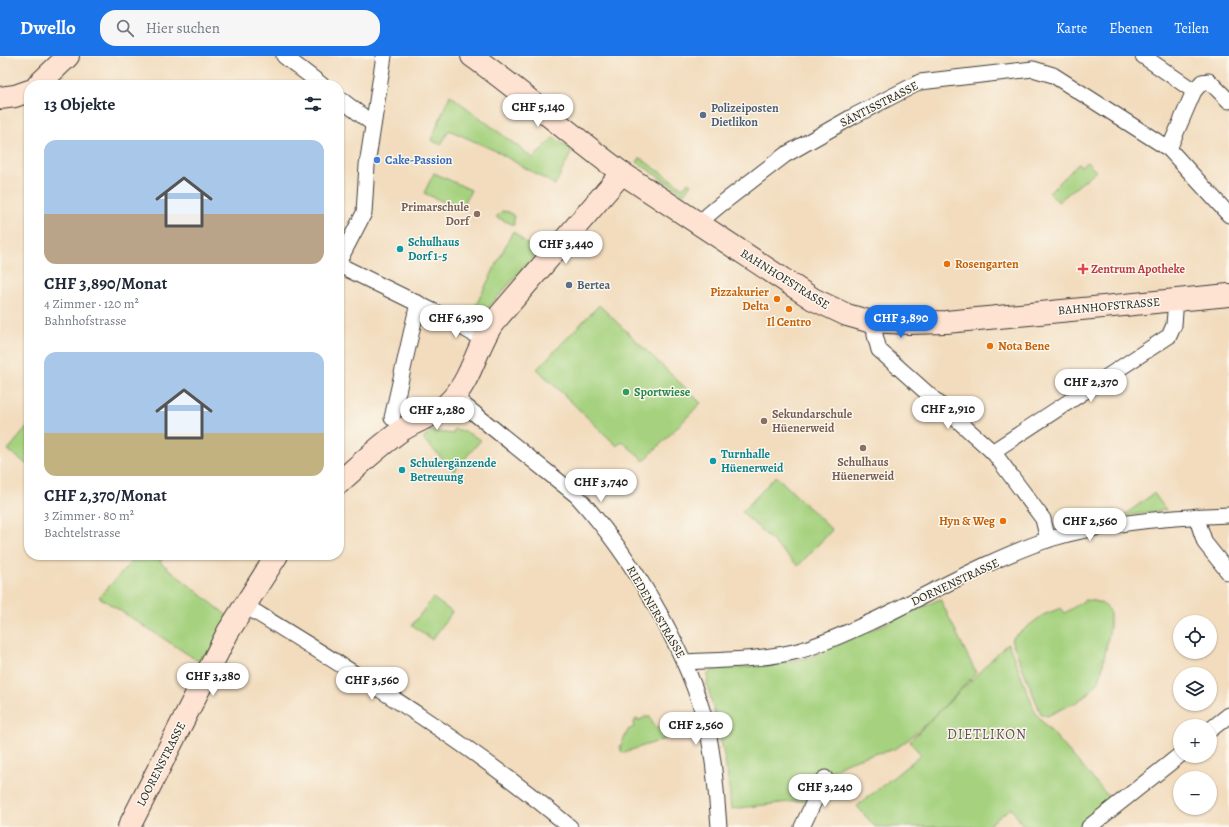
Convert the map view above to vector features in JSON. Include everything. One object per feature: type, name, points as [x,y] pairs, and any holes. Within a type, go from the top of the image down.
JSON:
[{"type":"street","points":[[43,80],[68,56]]},
{"type":"street","points":[[284,56],[315,80]]},
{"type":"street","points":[[344,251],[364,213],[367,165],[384,56]]},
{"type":"street","name":"BAHNHOFSTRASSE","points":[[472,56],[524,94],[622,173],[813,299],[847,315],[876,322],[946,322],[1229,295]]},
{"type":"street","points":[[1143,56],[1194,91]]},
{"type":"street","name":"SÄNTISSTRASSE","points":[[701,225],[708,215],[720,205],[785,155],[852,117],[920,82],[1033,69],[1043,71],[1169,149],[1229,215]]},
{"type":"street","points":[[1169,149],[1194,91],[1202,82],[1209,81],[1229,101]]},
{"type":"street","points":[[0,98],[16,96],[24,93]]},
{"type":"street","points":[[344,102],[374,124]]},
{"type":"street","points":[[344,479],[393,437],[442,409],[454,397],[463,383],[482,339],[500,315],[622,173]]},
{"type":"street","points":[[344,267],[418,303],[482,339]]},
{"type":"street","points":[[992,452],[1169,336],[1174,325],[1176,300]]},
{"type":"street","points":[[392,418],[418,303]]},
{"type":"street","points":[[876,322],[875,335],[879,350],[992,452],[1043,520],[1048,540]]},
{"type":"street","name":"RIEDENERSTRASSE","points":[[454,397],[559,480],[588,509],[637,576],[685,662],[704,717],[715,776],[719,827]]},
{"type":"street","name":"DORNENSTRASSE","points":[[685,662],[761,658],[803,650],[854,630],[984,567],[1048,540],[1085,529],[1196,516],[1229,515]]},
{"type":"street","points":[[1196,516],[1205,543],[1229,573]]},
{"type":"street","name":"LOORENSTRASSE","points":[[129,827],[209,668],[244,606],[274,560]]},
{"type":"street","points":[[244,606],[412,710],[511,781],[570,827]]},
{"type":"street","points":[[1217,724],[1229,714]]},
{"type":"street","points":[[1089,827],[1173,761]]},
{"type":"street","points":[[802,827],[824,778]]},
{"type":"green space","points":[[450,95],[533,158],[554,137],[572,151],[555,185],[496,151],[449,130],[441,145],[431,140]]},
{"type":"green space","points":[[640,158],[683,188],[688,182],[691,184],[684,194],[637,162]]},
{"type":"green space","points":[[1087,162],[1096,171],[1058,202],[1049,193],[1078,164],[1081,166]]},
{"type":"green space","points":[[434,173],[471,190],[461,210],[424,193]]},
{"type":"green space","points":[[502,211],[509,212],[514,216],[514,225],[496,217]]},
{"type":"green space","points":[[513,231],[537,253],[482,315],[473,311]]},
{"type":"green space","name":"Sportwiese","points":[[599,305],[701,403],[644,461],[622,441],[617,446],[537,369]]},
{"type":"green space","points":[[454,429],[464,431],[481,440],[454,471],[423,439],[431,431],[453,434]]},
{"type":"green space","points":[[24,431],[24,462],[8,450]]},
{"type":"green space","points":[[776,476],[832,530],[798,566],[742,512]]},
{"type":"green space","points":[[1154,493],[1166,510],[1123,516],[1153,494]]},
{"type":"green space","points":[[133,560],[161,560],[160,562],[229,617],[203,664],[99,597]]},
{"type":"green space","points":[[433,598],[452,612],[432,640],[412,625]]},
{"type":"green space","points":[[940,599],[976,673],[938,712],[919,731],[896,748],[853,760],[837,768],[825,780],[814,799],[731,809],[725,761],[707,684],[708,674],[714,669],[772,665],[811,657]]},
{"type":"green space","points":[[1085,600],[1099,602],[1110,611],[1110,628],[1100,679],[1088,694],[1077,702],[1047,716],[1041,714],[1011,639],[1043,615],[1061,608],[1065,613]]},
{"type":"green space","points":[[1008,643],[1036,714],[1108,796],[1107,801],[1109,805],[1080,827],[1024,827],[1011,808],[986,827],[875,827],[857,806],[921,755],[910,741]]},
{"type":"green space","points":[[645,717],[650,717],[655,728],[668,723],[674,736],[622,753],[620,747],[628,730],[634,727],[633,724],[636,719],[640,720]]},
{"type":"place","name":"Polizeiposten Dietlikon","points":[[703,115]]},
{"type":"place","name":"Cake-Passion","points":[[377,160]]},
{"type":"place","name":"Primarschule Dorf","points":[[477,214]]},
{"type":"place","name":"Schulhaus Dorf 1-5","points":[[400,249]]},
{"type":"place","name":"Rosengarten","points":[[947,264]]},
{"type":"place","name":"Zentrum Apotheke","points":[[1083,269]]},
{"type":"place","name":"Bertea","points":[[569,285]]},
{"type":"place","name":"Pizzakurier Delta","points":[[777,299]]},
{"type":"place","name":"Il Centro","points":[[789,309]]},
{"type":"place","name":"Nota Bene","points":[[990,346]]},
{"type":"place","name":"Sportwiese","points":[[626,392]]},
{"type":"place","name":"Sekundarschule Hüenerweid","points":[[764,421]]},
{"type":"place","name":"Schulhaus Hüenerweid","points":[[863,448]]},
{"type":"place","name":"Turnhalle Hüenerweid","points":[[713,461]]},
{"type":"place","name":"Schulergänzende Betreuung","points":[[402,470]]},
{"type":"place","name":"Hyn & Weg","points":[[1003,521]]},
{"type":"district","name":"DIETLIKON","points":[[987,734]]}]
